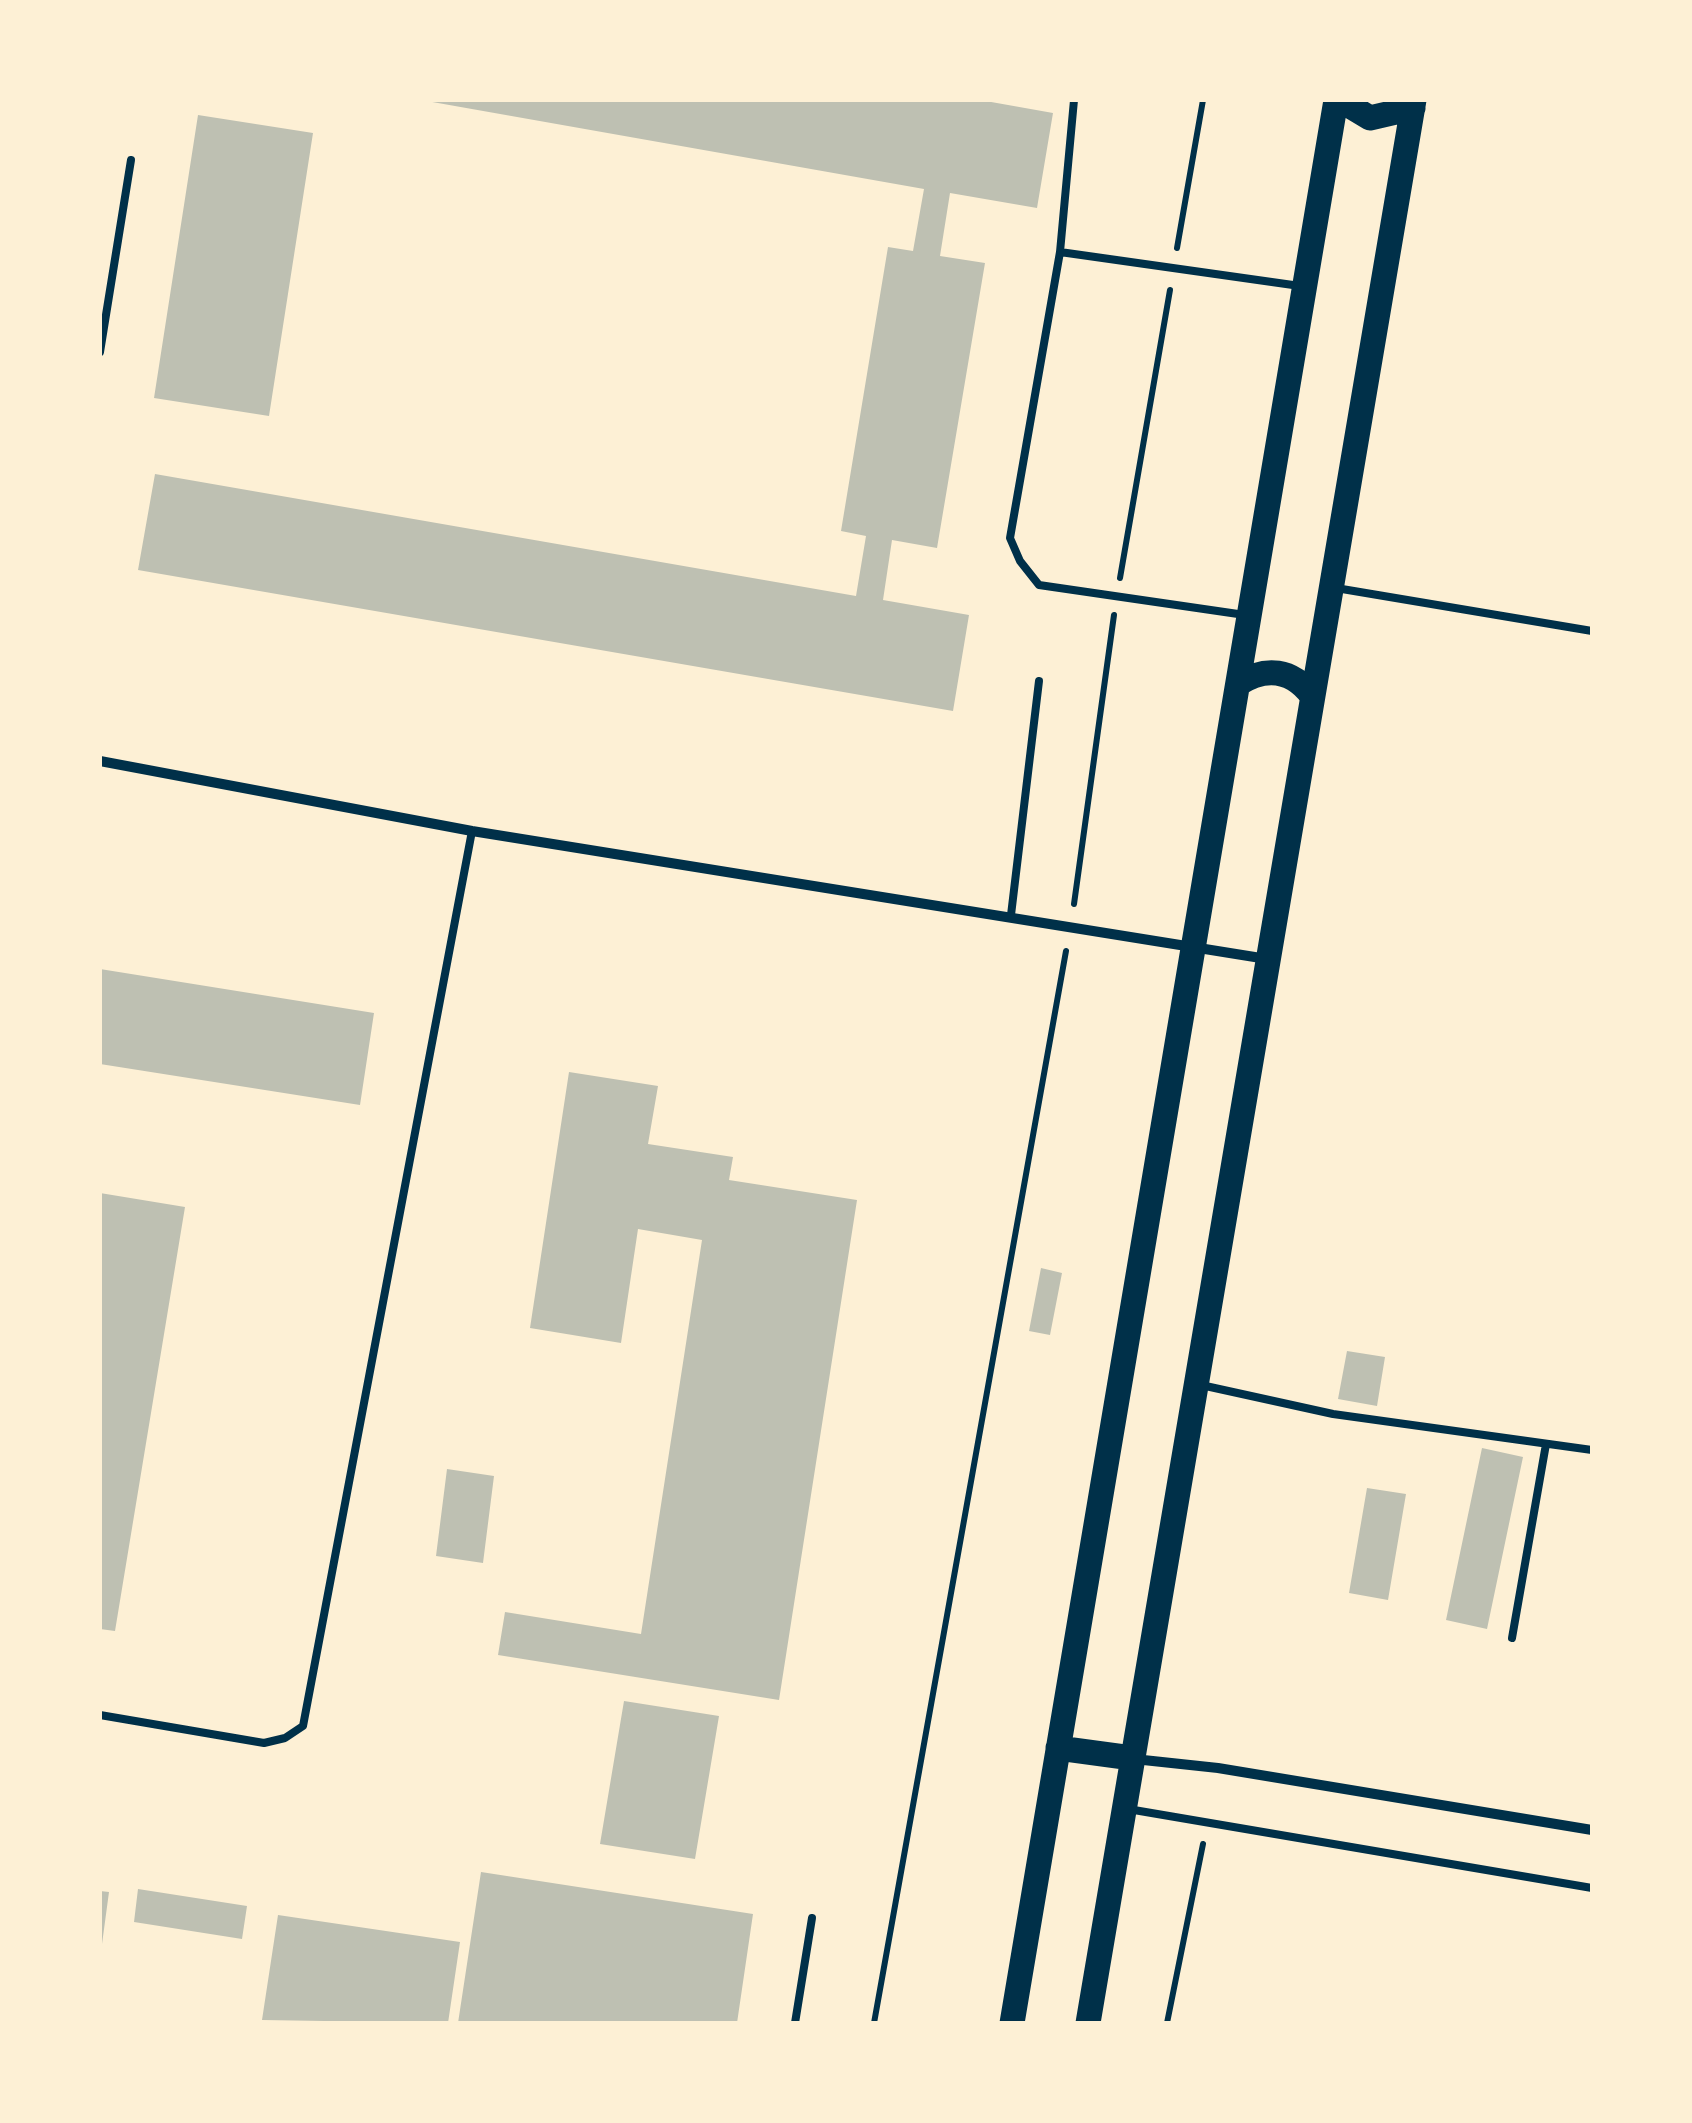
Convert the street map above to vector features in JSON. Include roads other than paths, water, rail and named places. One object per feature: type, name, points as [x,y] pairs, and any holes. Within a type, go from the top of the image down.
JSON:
[{"type":"main road","points":[[1012,2023],[1338,100],[1370,118],[1414,104],[1088,2023]]},
{"type":"main road","points":[[1238,684],[1257,673],[1280,672],[1299,682],[1312,696]]},
{"type":"main road","points":[[1058,1748],[1132,1758]]},
{"type":"street","points":[[100,761],[472,830],[1268,960]]},
{"type":"street","points":[[1132,1758],[1218,1768],[1592,1830]]},
{"type":"lane","points":[[1074,100],[1060,252],[1010,538],[1020,561],[1039,585],[1249,615]]},
{"type":"lane","points":[[100,352],[131,160]]},
{"type":"lane","points":[[1060,252],[1305,286]]},
{"type":"lane","points":[[1331,587],[1592,631]]},
{"type":"lane","points":[[1011,915],[1038,680]]},
{"type":"lane","points":[[100,1715],[264,1743],[285,1738],[303,1726],[472,830]]},
{"type":"lane","points":[[1196,1384],[1333,1414],[1592,1450]]},
{"type":"lane","points":[[1512,1638],[1546,1444]]},
{"type":"lane","points":[[1124,1808],[1592,1888]]},
{"type":"lane","points":[[794,2023],[812,1918]]}]
